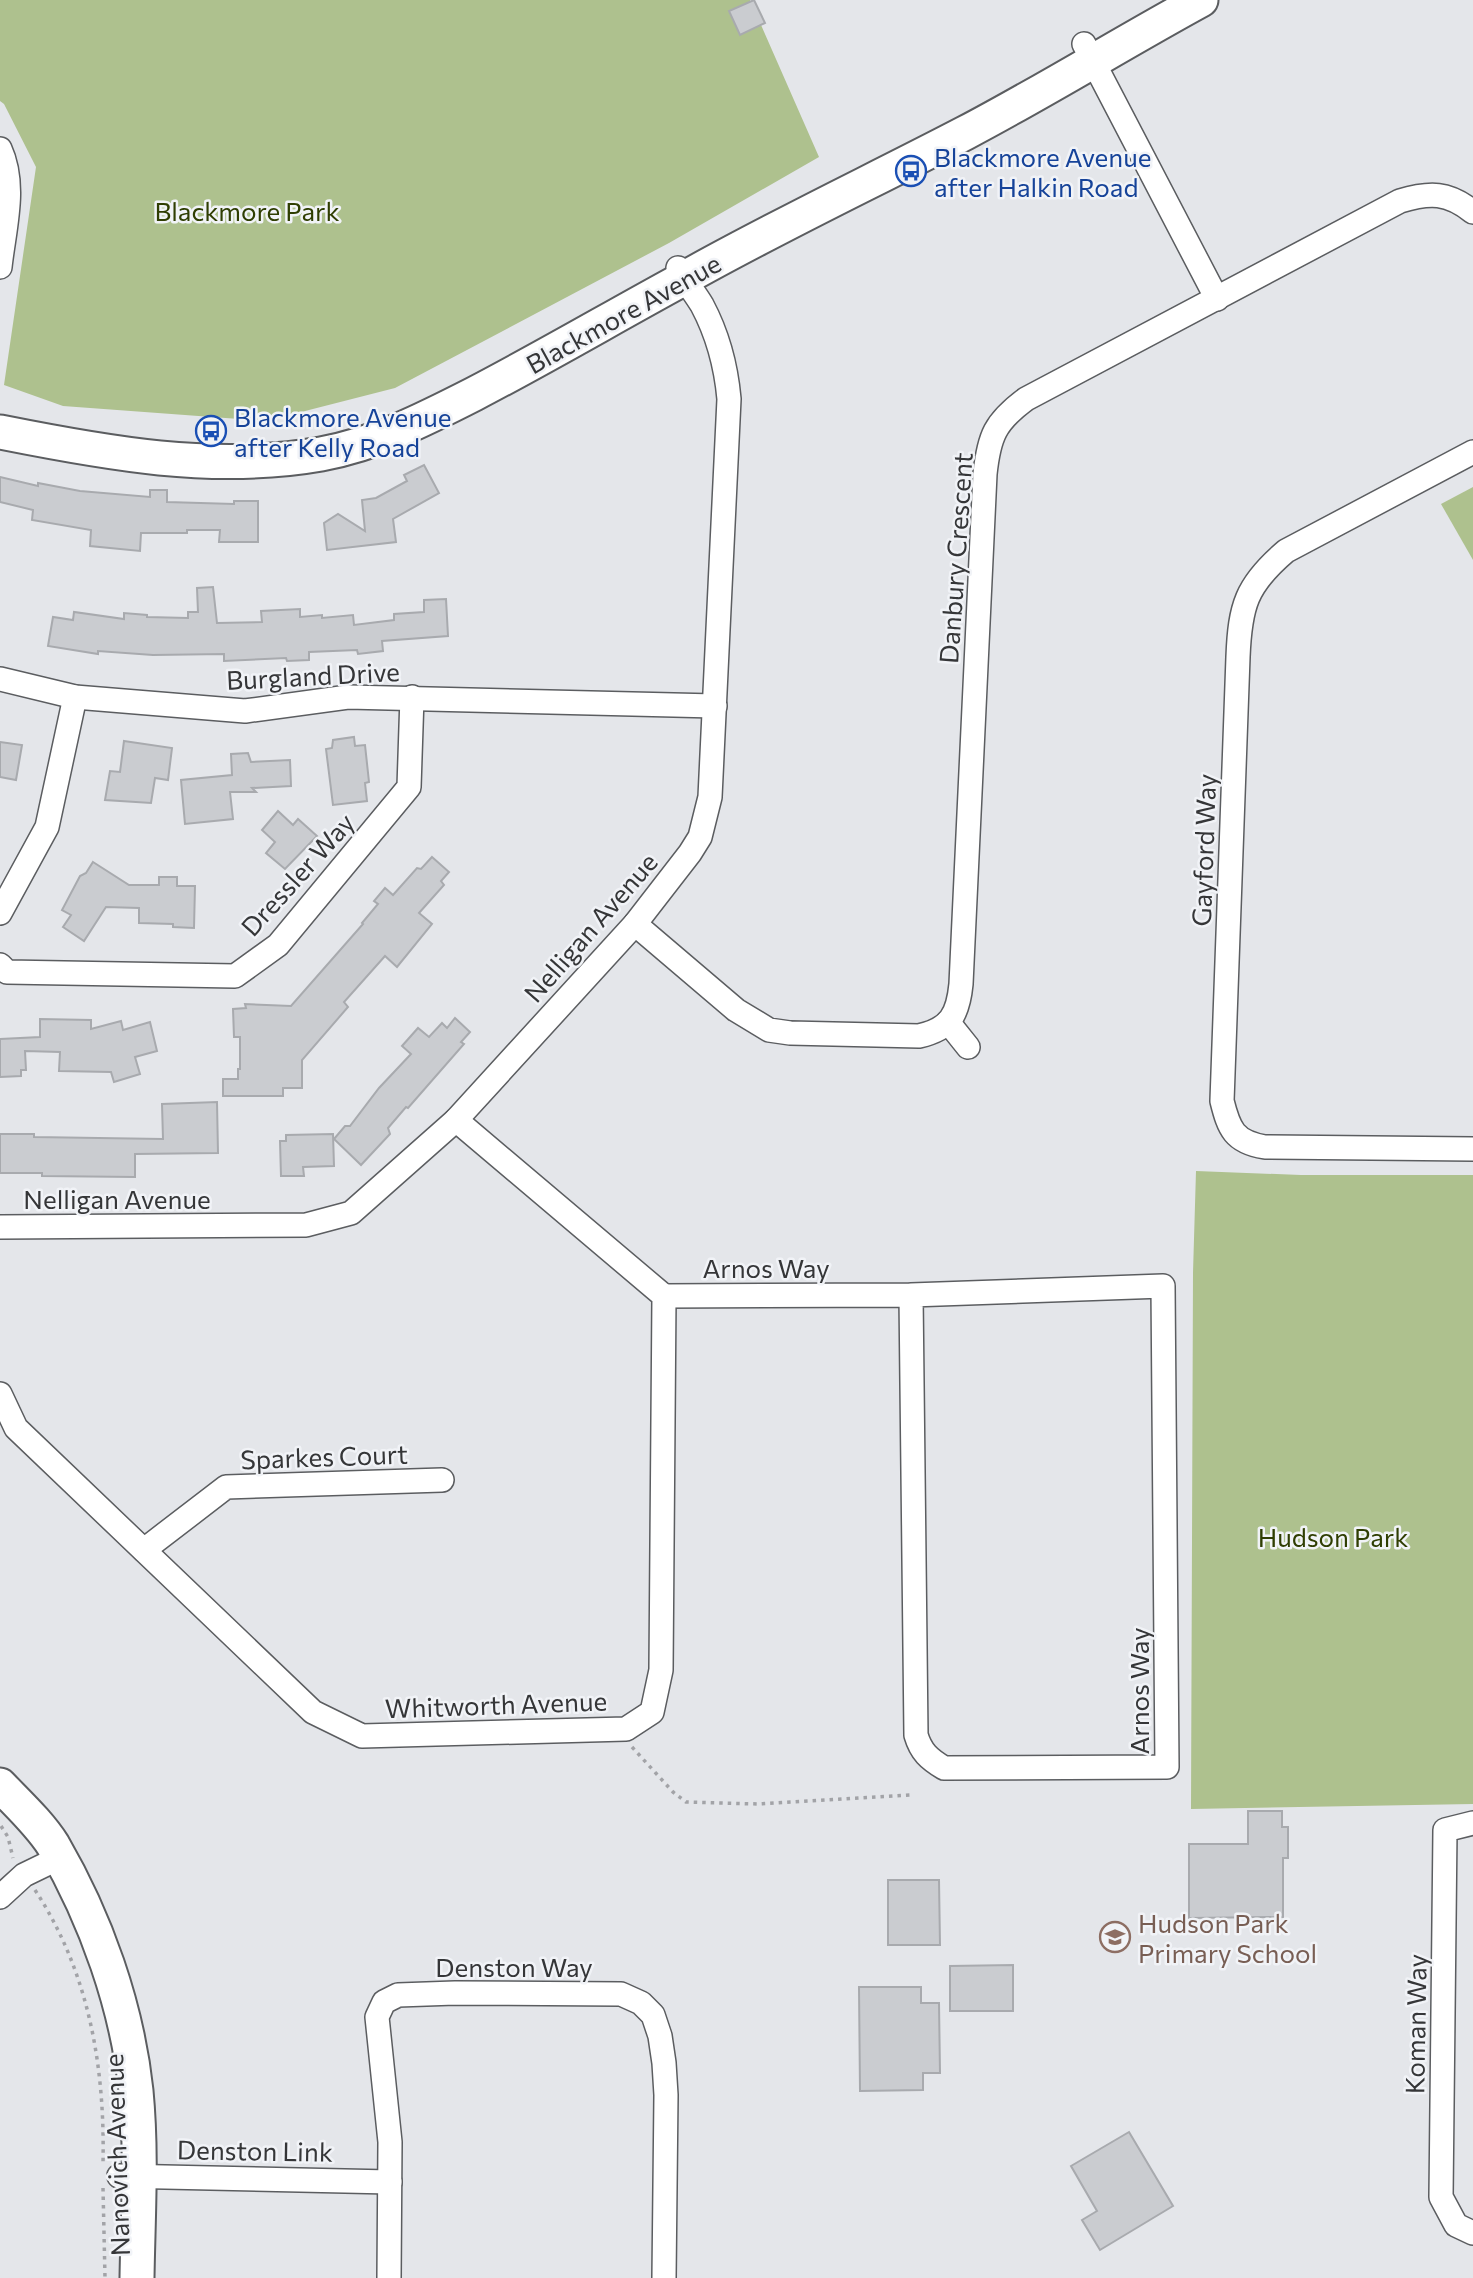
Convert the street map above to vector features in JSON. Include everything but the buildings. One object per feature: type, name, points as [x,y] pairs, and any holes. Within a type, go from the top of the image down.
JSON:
[{"type":"street","name":"Blackmore Avenue","points":[[0,415],[27,422],[172,441],[263,443],[333,434],[412,405],[969,131],[1165,0]]},
{"type":"street","name":"Blackmore Avenue","points":[[1088,52],[1201,0]]},
{"type":"street","points":[[1088,52],[1217,299]]},
{"type":"street","points":[[0,149],[7,165],[9,185],[0,267]]},
{"type":"street","name":"Danbury Crescent","points":[[948,1022],[956,1013],[961,984],[988,445],[998,426],[1010,411],[1026,399],[1400,201],[1417,196],[1449,197],[1473,212]]},
{"type":"street","name":"Blackmore Avenue","points":[[0,432],[72,446],[174,460],[243,462],[322,454],[360,445],[403,429],[447,408],[556,352],[680,271]]},
{"type":"street","name":"Nelligan Avenue","points":[[0,1227],[306,1225],[351,1213],[456,1121],[635,924],[690,853],[700,836],[710,797],[729,399],[727,375],[715,333],[680,271]]},
{"type":"street","name":"Gayford Way","points":[[1473,452],[1286,551],[1263,571],[1247,595],[1239,626],[1222,1101],[1227,1121],[1236,1137],[1248,1145],[1473,1149]]},
{"type":"street","name":"Burgland Drive","points":[[0,679],[75,697],[245,711],[348,697],[715,706]]},
{"type":"street","points":[[0,913],[47,827],[75,697]]},
{"type":"street","name":"Dressler Way","points":[[0,965],[7,972],[235,976],[278,945],[409,787],[412,697]]},
{"type":"street","points":[[635,924],[736,1010],[769,1030],[790,1033],[919,1036],[937,1030],[948,1022],[968,1047]]},
{"type":"street","points":[[456,1121],[664,1296]]},
{"type":"street","name":"Arnos Way","points":[[664,1296],[911,1295],[1163,1286],[1167,1767],[944,1769],[925,1756],[919,1746],[916,1735],[911,1295]]},
{"type":"street","name":"Whitworth Avenue","points":[[0,1394],[16,1428],[313,1712],[362,1736],[626,1728],[652,1712],[661,1670],[664,1296]]},
{"type":"street","name":"Sparkes Court","points":[[144,1550],[226,1487],[442,1480]]},
{"type":"street","name":"Nanovich Avenue","points":[[0,1785],[52,1844],[43,1866]]},
{"type":"street","name":"Nanovich Avenue","points":[[0,1808],[16,1823],[72,1920],[111,2035],[118,2109],[116,2175],[120,2278]]},
{"type":"street","name":"Koman Way","points":[[1473,1823],[1445,1830],[1441,2197],[1457,2225],[1473,2233]]},
{"type":"street","points":[[0,1897],[43,1866]]},
{"type":"street","name":"Denston Way","points":[[388,2278],[390,2142],[377,2017],[384,2002],[398,1995],[454,1993],[621,1994],[641,2003],[653,2015],[660,2036],[666,2095],[664,2278]]},
{"type":"street","name":"Nanovich Avenue","points":[[116,2175],[137,2278]]},
{"type":"street","name":"Denston Link","points":[[116,2175],[390,2182]]},
{"type":"path","points":[[626,1728],[632,1749],[686,1802],[758,1804],[911,1795]]},
{"type":"path","points":[[0,1825],[8,1837],[15,1864],[43,1866],[53,1919],[89,2015],[96,2042],[116,2175],[105,2278]]},
{"type":"green space","name":"Blackmore Park","points":[[0,0],[750,0],[819,157],[669,243],[395,388],[266,421],[63,406],[4,385],[36,167],[0,101]]},
{"type":"green space","points":[[1473,487],[1473,560],[1441,504]]},
{"type":"green space","name":"Hudson Park","points":[[1196,1171],[1301,1175],[1473,1175],[1473,1804],[1191,1809],[1193,1273]]},
{"type":"place","name":"Blackmore Avenue after Halkin Road","points":[[911,171]]},
{"type":"place","name":"Blackmore Avenue after Kelly Road","points":[[211,431]]},
{"type":"place","name":"Hudson Park Primary School","points":[[1115,1937]]}]
